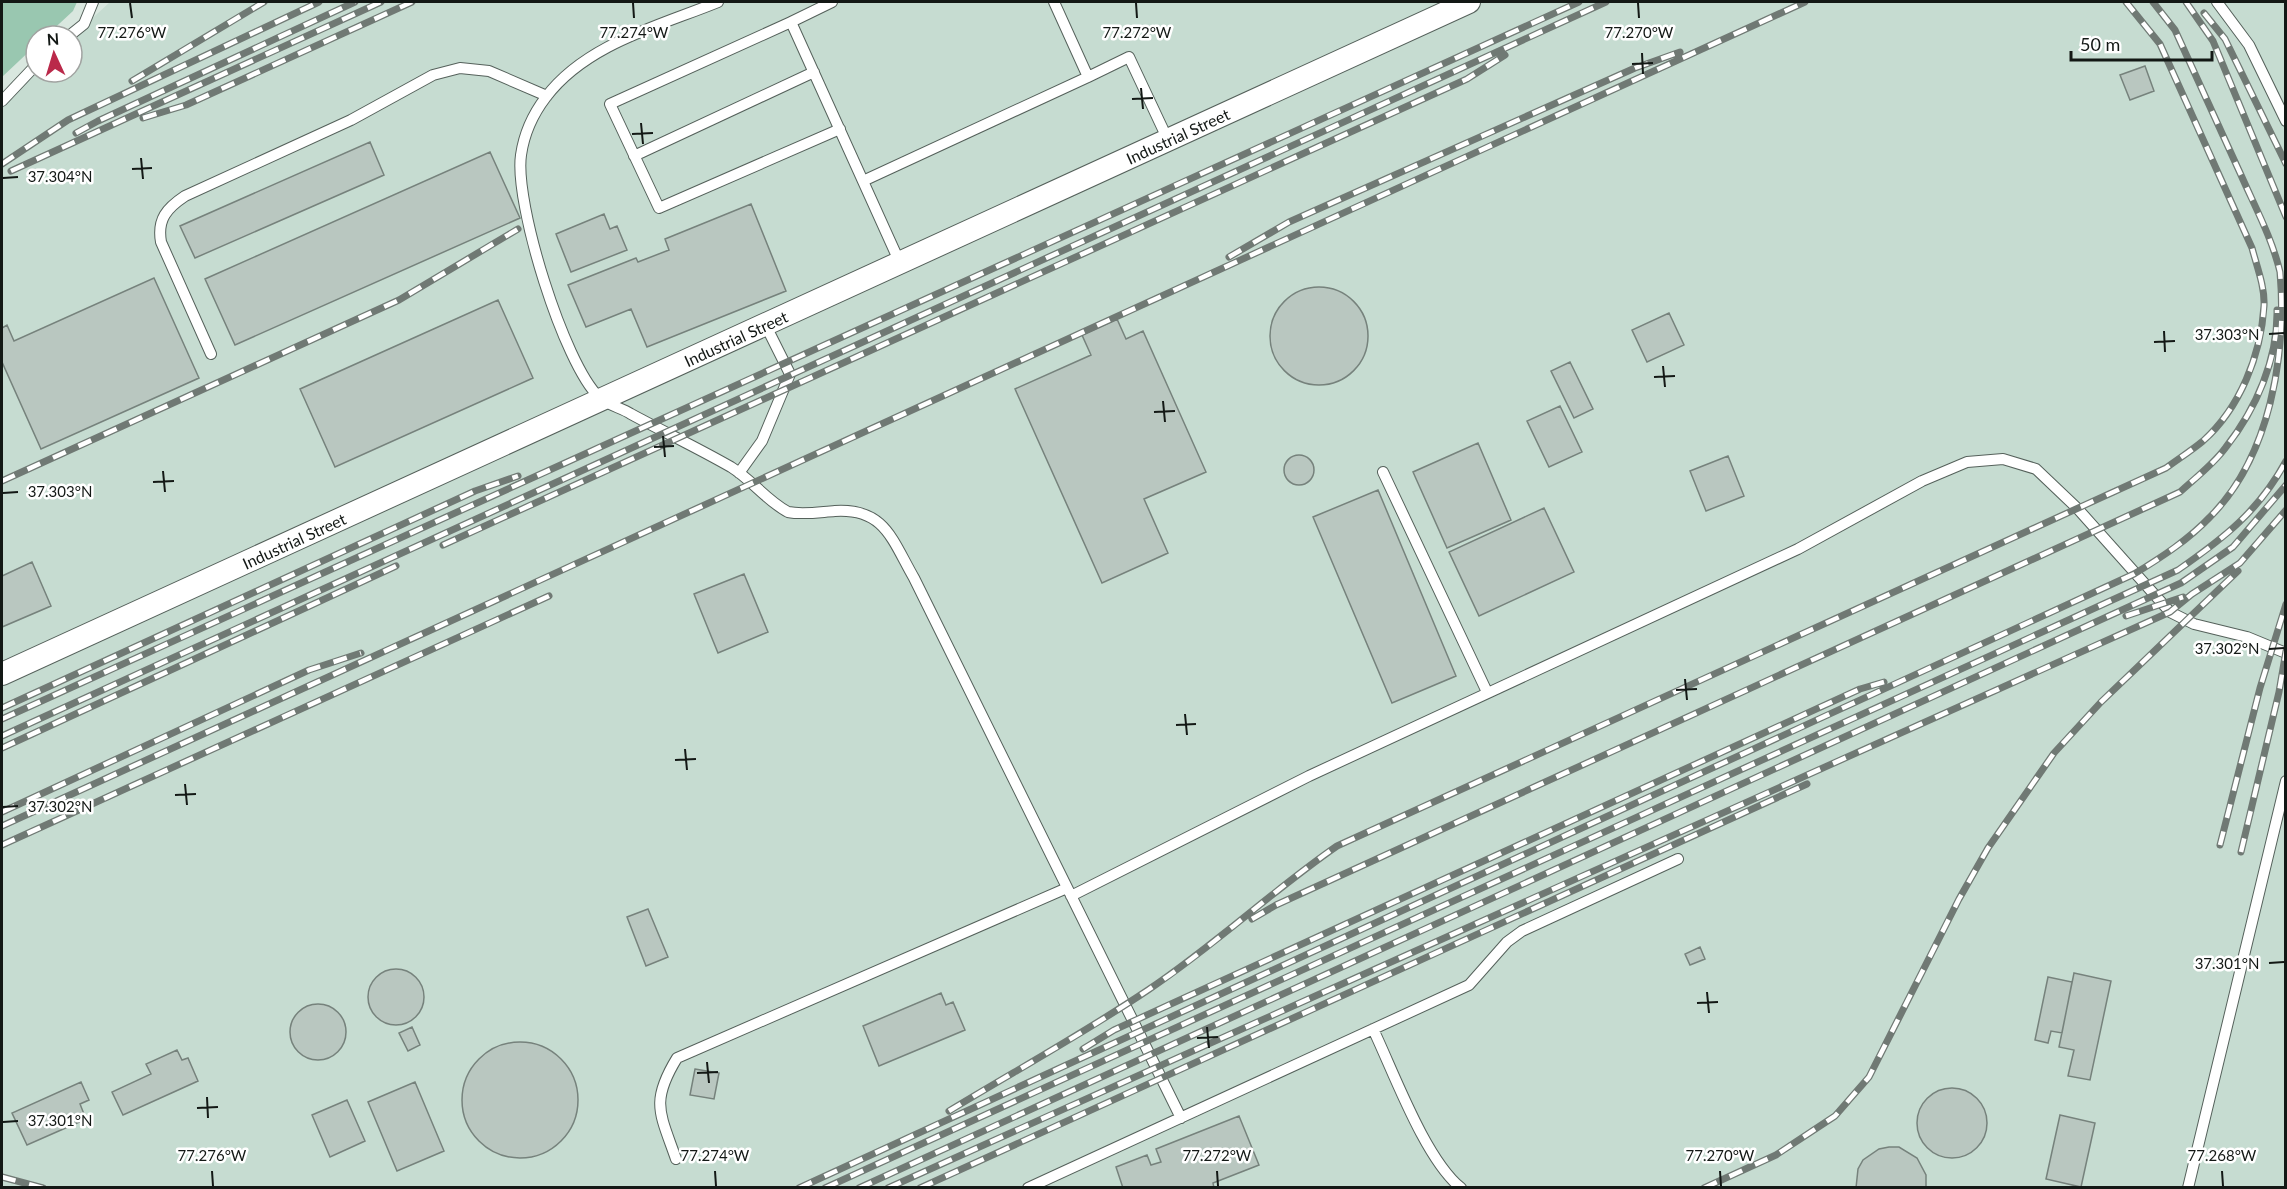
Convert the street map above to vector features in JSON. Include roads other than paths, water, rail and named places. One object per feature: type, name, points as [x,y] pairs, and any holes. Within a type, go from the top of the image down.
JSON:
[{"type":"street","name":"Industrial Street","points":[[2,674],[600,398],[1469,2]]},
{"type":"lane","points":[[84,24],[93,2]]},
{"type":"lane","points":[[718,2],[614,44],[590,57],[546,96],[526,132],[521,155],[520,178],[529,226],[557,319],[580,370],[600,398],[739,473],[788,512],[798,514],[854,510],[867,513],[878,520],[914,578],[1181,1118]]},
{"type":"lane","points":[[832,2],[610,104],[659,208],[840,129]]},
{"type":"lane","points":[[1054,2],[1088,77]]},
{"type":"lane","points":[[2217,2],[2249,45],[2286,121]]},
{"type":"lane","points":[[791,22],[900,263]]},
{"type":"lane","points":[[863,181],[1129,57],[1168,140]]},
{"type":"lane","points":[[211,354],[161,242],[159,228],[163,216],[172,205],[185,196],[351,120],[433,75],[460,68],[489,71],[546,96]]},
{"type":"lane","points":[[634,156],[814,72]]},
{"type":"lane","points":[[2,101],[24,78]]},
{"type":"lane","points":[[739,473],[762,441],[790,374],[765,324]]},
{"type":"lane","points":[[676,1159],[658,1107],[663,1081],[677,1058],[1069,892],[1487,692],[1798,549],[1957,465],[2003,459],[2036,470],[2059,489],[2170,612],[2193,624],[2247,638],[2286,653]]},
{"type":"lane","points":[[1383,472],[1487,692]]},
{"type":"lane","points":[[2188,1188],[2286,781]]},
{"type":"lane","points":[[1028,1188],[1469,985],[1508,942],[1522,931],[1678,859]]},
{"type":"lane","points":[[1373,1029],[1432,1153],[1461,1188]]},
{"type":"railway","points":[[132,81],[264,2]]},
{"type":"railway","points":[[2,164],[68,120],[319,2]]},
{"type":"railway","points":[[76,133],[355,2]]},
{"type":"railway","points":[[11,171],[381,2]]},
{"type":"railway","points":[[143,118],[186,105],[412,2]]},
{"type":"railway","points":[[2,719],[1579,2]]},
{"type":"railway","points":[[2,736],[1606,2]]},
{"type":"railway","points":[[2,826],[1805,2]]},
{"type":"railway","points":[[949,1111],[1148,990],[1337,846],[2166,468],[2203,441],[2228,413],[2246,380],[2262,325],[2263,292],[2252,248],[2160,44],[2126,2]]},
{"type":"railway","points":[[799,1188],[2134,574],[2165,555],[2193,533],[2231,493],[2260,435],[2277,370],[2280,337],[2280,272],[2263,223],[2175,30],[2153,2]]},
{"type":"railway","points":[[2186,2],[2213,41],[2286,217]]},
{"type":"railway","points":[[2204,13],[2225,39],[2286,164]]},
{"type":"railway","points":[[1229,257],[1289,222],[1635,68],[1680,52]]},
{"type":"railway","points":[[443,545],[1467,79],[1505,55]]},
{"type":"railway","points":[[2,481],[399,300],[518,229]]},
{"type":"railway","points":[[1252,919],[1276,905],[2180,492],[2221,453],[2256,400],[2274,347],[2277,310]]},
{"type":"railway","points":[[825,1188],[2178,570],[2225,535],[2252,509],[2286,461]]},
{"type":"railway","points":[[2,708],[475,491],[518,476]]},
{"type":"railway","points":[[859,1188],[2181,583],[2233,547],[2286,485]]},
{"type":"railway","points":[[888,1188],[2170,612],[2192,594],[2240,563],[2286,510]]},
{"type":"railway","points":[[2,748],[396,566]]},
{"type":"railway","points":[[1704,1188],[1776,1155],[1835,1116],[1869,1077],[1959,899],[1988,848],[2054,753],[2101,702],[2238,571]]},
{"type":"railway","points":[[2,845],[549,596]]},
{"type":"railway","points":[[2126,616],[2183,597]]},
{"type":"railway","points":[[2220,845],[2260,688],[2286,604]]},
{"type":"railway","points":[[2241,852],[2279,692],[2286,651]]},
{"type":"railway","points":[[2,812],[309,670],[361,653]]},
{"type":"railway","points":[[1083,1049],[1114,1030],[1860,689],[1884,682]]},
{"type":"railway","points":[[920,1188],[1807,784]]},
{"type":"railway","points":[[2,1177],[43,1188]]}]
